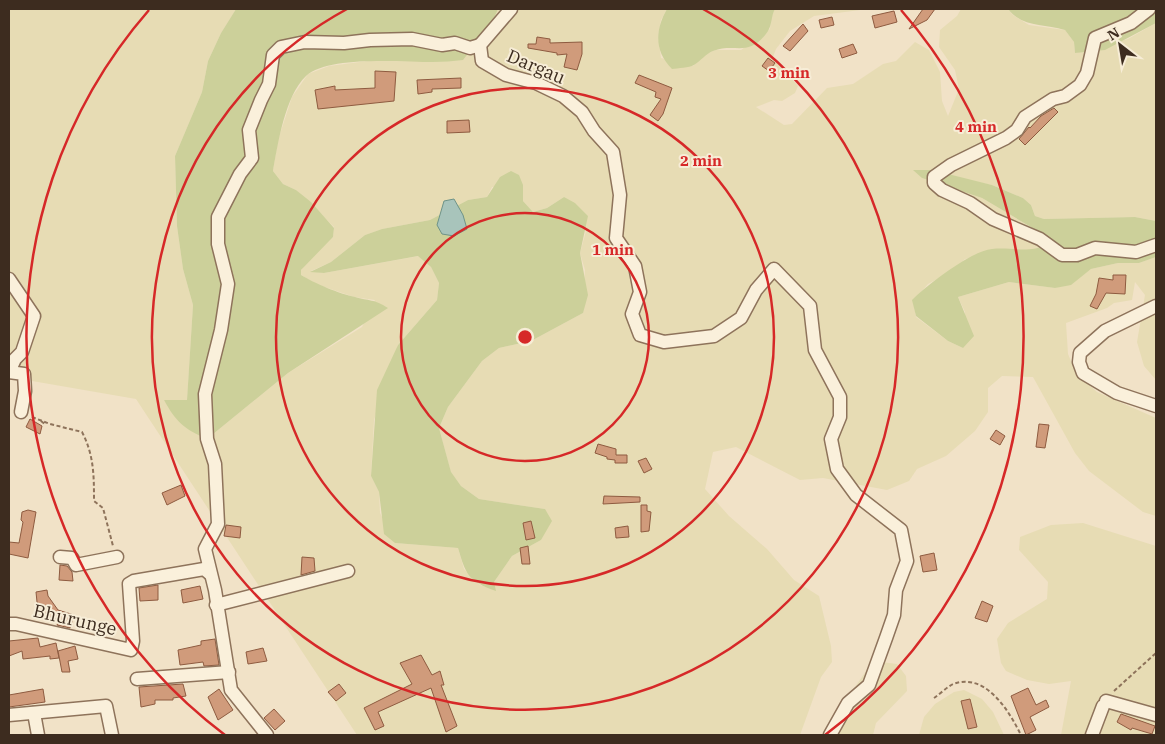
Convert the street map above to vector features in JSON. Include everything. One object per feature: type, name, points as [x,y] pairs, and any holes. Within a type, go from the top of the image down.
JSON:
[{"type":"street","name":"Dargau","points":[[511,9],[480,45],[482,61],[506,75],[536,83],[556,93],[582,112],[594,131],[613,152],[620,196],[616,238],[635,266],[640,292],[632,314],[640,335],[664,342],[714,336],[741,318],[756,290],[774,269],[810,306],[815,350],[840,397],[840,417],[831,439],[837,469],[856,495],[901,530],[907,561],[896,590],[891,623],[869,686],[848,703],[830,735]]},
{"type":"street","points":[[1149,9],[1131,23],[1095,38],[1088,73],[1080,85],[1065,96],[1053,99],[1024,117],[1017,130],[1006,138],[951,165],[934,177],[934,183],[942,190],[970,203],[993,219],[1040,239],[1062,255],[1078,255],[1095,248],[1136,252],[1156,244]]},
{"type":"street","points":[[267,735],[231,690],[215,590],[205,549],[218,524],[215,464],[207,439],[205,394],[221,330],[228,284],[218,244],[218,217],[240,174],[252,158],[249,130],[260,100],[270,84],[273,55],[281,48],[305,42],[344,43],[412,39],[442,45],[456,44],[470,48],[480,45]]},
{"type":"street","points":[[9,279],[34,316],[22,352],[15,358],[9,372],[24,374],[25,391],[21,412]]},
{"type":"street","points":[[1156,306],[1105,331],[1080,352],[1079,362],[1082,373],[1117,393],[1156,406]]},
{"type":"street","points":[[60,557],[72,558],[76,565],[116,557]]},
{"type":"street","name":"Bhurunge","points":[[9,624],[131,650],[133,641],[129,584],[134,581],[204,569],[210,574]]},
{"type":"street","points":[[216,605],[348,571]]},
{"type":"street","points":[[137,679],[229,672]]},
{"type":"street","points":[[1092,735],[1104,704],[1156,715]]},
{"type":"street","points":[[9,715],[106,706],[112,735]]},
{"type":"street","points":[[34,713],[38,735]]},
{"type":"path","points":[[21,412],[50,424],[82,432],[91,449],[94,473],[94,501],[103,508],[116,557]]},
{"type":"path","points":[[1104,704],[1112,693],[1156,652]]},
{"type":"path","points":[[934,698],[953,684],[972,681],[984,688],[1002,704],[1021,735]]},
{"type":"shaded area","points":[[9,9],[236,9],[221,33],[208,61],[202,92],[175,156],[177,226],[183,269],[193,305],[187,401],[164,400],[207,439],[288,373],[362,327],[375,300],[354,297],[316,284],[301,275],[301,270],[307,262],[333,237],[334,227],[296,190],[283,184],[273,171],[278,140],[292,97],[308,74],[329,66],[383,59],[434,62],[493,21],[498,9],[667,9],[661,20],[658,35],[661,58],[693,66],[707,53],[716,50],[741,50],[770,29],[771,17],[775,9],[868,9],[814,16],[790,31],[776,49],[773,57],[798,86],[795,93],[782,101],[774,100],[756,107],[784,125],[792,124],[827,88],[853,84],[883,64],[896,61],[915,42],[929,50],[940,72],[942,101],[948,116],[959,89],[955,70],[939,47],[940,30],[957,16],[961,9],[1008,9],[1013,15],[1029,25],[1065,30],[1074,42],[1075,53],[1128,39],[1156,23],[1156,221],[1135,217],[1044,219],[1035,216],[1031,205],[1023,198],[992,185],[963,179],[922,178],[982,198],[1041,233],[1049,245],[1035,250],[1016,250],[965,259],[950,272],[928,284],[913,301],[916,317],[948,341],[963,348],[965,312],[958,297],[1009,282],[1055,288],[1083,275],[1091,269],[1118,263],[1139,263],[1156,257],[1156,380],[1144,366],[1137,342],[1145,295],[1135,282],[1132,300],[1114,303],[1107,308],[1066,323],[1068,354],[1076,373],[1097,392],[1156,418],[1156,516],[1143,512],[1089,471],[1075,453],[1033,377],[1002,376],[988,388],[988,412],[975,431],[946,456],[917,469],[909,481],[887,490],[823,478],[800,480],[736,447],[713,452],[705,489],[729,516],[767,549],[794,580],[819,596],[831,646],[832,662],[821,677],[800,735],[357,735],[136,399],[9,377]],"holes":[[[523,185],[523,201],[533,212],[547,208],[564,197],[586,231],[580,253],[585,270],[583,313],[531,341],[499,348],[482,361],[448,407],[439,428],[451,473],[461,486],[479,499],[545,509],[541,540],[512,556],[494,582],[495,590],[480,585],[464,569],[458,548],[395,543],[380,513],[379,492],[371,476],[374,420],[398,345],[437,300],[439,283],[431,267],[419,256],[324,273],[311,271],[331,262],[365,235],[382,229],[430,220],[468,200],[487,197],[492,187]]]},
{"type":"shaded area","points":[[1083,523],[1156,546],[1156,735],[1061,735],[1071,681],[1049,684],[1027,680],[1006,671],[1001,663],[997,639],[1008,623],[1047,599],[1048,582],[1019,550],[1020,537],[1051,525]]},
{"type":"shaded area","points":[[873,661],[897,664],[906,676],[907,691],[876,723],[873,735],[822,735]]},
{"type":"shaded area","points":[[964,690],[982,699],[993,712],[1004,735],[919,735],[924,717],[935,704],[954,692]]},
{"type":"green space","points":[[236,9],[498,9],[493,21],[463,60],[437,62],[348,62],[317,69],[306,76],[299,85],[293,95],[284,120],[273,171],[283,184],[296,190],[311,202],[334,228],[333,237],[301,270],[301,275],[335,291],[375,302],[388,308],[288,373],[207,439],[181,424],[164,400],[187,400],[193,305],[183,269],[177,226],[175,156],[202,92],[208,61],[221,33]]},
{"type":"green space","points":[[667,9],[775,9],[768,31],[755,45],[713,51],[692,66],[672,69],[662,55],[658,40],[660,25]]},
{"type":"green space","points":[[1008,9],[1156,9],[1156,23],[1105,50],[1075,53],[1074,42],[1065,30],[1027,22],[1014,15]]},
{"type":"green space","points":[[913,170],[932,170],[992,185],[1023,198],[1031,205],[1035,216],[1044,219],[1135,217],[1156,221],[1156,257],[1139,263],[1118,263],[1091,269],[1071,285],[1055,288],[1009,282],[958,297],[974,336],[963,348],[948,341],[916,316],[912,300],[961,262],[983,251],[992,249],[1034,249],[1049,244],[1041,233],[982,198],[922,178]]},
{"type":"green space","points":[[511,171],[519,175],[523,185],[523,201],[533,212],[547,208],[564,197],[575,203],[588,216],[580,253],[588,295],[583,313],[531,341],[499,348],[482,361],[448,407],[439,428],[451,472],[461,486],[479,499],[545,509],[552,521],[541,540],[512,556],[494,582],[496,591],[479,584],[469,576],[463,565],[458,548],[395,543],[384,534],[379,492],[371,476],[377,390],[398,345],[437,300],[439,283],[431,267],[418,256],[324,273],[310,272],[331,262],[365,235],[382,229],[430,220],[468,200],[487,197],[500,177]]},
{"type":"water","points":[[454,199],[463,215],[467,229],[454,236],[442,234],[437,225],[444,201]]},
{"type":"building","points":[[923,9],[935,9],[927,20],[909,29]]},
{"type":"building","points":[[894,11],[897,22],[875,28],[872,16]]},
{"type":"building","points":[[832,17],[834,25],[821,28],[819,20]]},
{"type":"building","points":[[803,24],[808,31],[790,51],[783,46]]},
{"type":"building","points":[[537,37],[550,39],[550,43],[582,42],[582,54],[577,70],[564,67],[567,54],[557,55],[557,53],[528,48],[528,44],[536,44]]},
{"type":"building","points":[[853,44],[857,53],[842,58],[839,49]]},
{"type":"building","points":[[768,58],[775,63],[769,71],[762,66]]},
{"type":"building","points":[[375,71],[396,72],[394,101],[318,109],[315,90],[335,86],[335,90],[375,88]]},
{"type":"building","points":[[639,75],[672,88],[663,114],[658,121],[650,115],[661,99],[655,97],[656,92],[635,83]]},
{"type":"building","points":[[461,78],[461,88],[432,89],[432,92],[418,94],[417,80]]},
{"type":"building","points":[[1054,108],[1058,112],[1025,145],[1019,139],[1041,116]]},
{"type":"building","points":[[469,120],[470,132],[447,133],[447,121]]},
{"type":"building","points":[[1113,275],[1126,275],[1125,294],[1106,293],[1097,309],[1090,306],[1096,294],[1099,278],[1113,280]]},
{"type":"building","points":[[30,419],[42,426],[40,434],[26,427]]},
{"type":"building","points":[[1039,424],[1049,425],[1045,448],[1036,447]]},
{"type":"building","points":[[996,430],[1005,436],[1000,445],[990,439]]},
{"type":"building","points":[[598,444],[616,449],[616,455],[627,455],[627,463],[615,463],[615,460],[607,459],[607,457],[595,453]]},
{"type":"building","points":[[646,458],[652,469],[644,473],[638,461]]},
{"type":"building","points":[[181,485],[185,496],[167,505],[162,493]]},
{"type":"building","points":[[604,496],[640,497],[640,502],[603,504]]},
{"type":"building","points":[[641,505],[647,505],[647,511],[651,512],[649,531],[641,532]]},
{"type":"building","points":[[28,510],[36,512],[28,558],[9,554],[9,542],[19,543],[23,522],[21,520],[22,512]]},
{"type":"building","points":[[531,521],[535,538],[526,540],[523,523]]},
{"type":"building","points":[[226,525],[241,527],[240,538],[224,536]]},
{"type":"building","points":[[628,526],[629,537],[616,538],[615,528]]},
{"type":"building","points":[[528,546],[530,564],[522,564],[520,548]]},
{"type":"building","points":[[934,553],[937,570],[923,572],[920,556]]},
{"type":"building","points":[[302,557],[314,558],[315,571],[301,575]]},
{"type":"building","points":[[60,565],[67,566],[72,572],[73,581],[59,580]]},
{"type":"building","points":[[158,585],[158,600],[140,601],[139,588]]},
{"type":"building","points":[[200,586],[203,599],[183,603],[181,590]]},
{"type":"building","points":[[47,590],[48,596],[58,610],[74,615],[70,628],[57,625],[59,620],[48,617],[37,602],[36,592]]},
{"type":"building","points":[[982,601],[993,606],[987,622],[975,618]]},
{"type":"building","points":[[38,638],[40,647],[56,643],[59,658],[50,659],[50,656],[23,659],[22,651],[9,656],[9,641]]},
{"type":"building","points":[[215,639],[219,665],[204,666],[203,662],[180,665],[178,650],[201,645],[201,641]]},
{"type":"building","points":[[75,646],[78,659],[68,661],[70,672],[62,672],[58,651]]},
{"type":"building","points":[[263,648],[267,661],[248,664],[246,652]]},
{"type":"building","points":[[421,655],[432,675],[440,671],[444,685],[441,685],[457,726],[446,732],[431,688],[378,712],[384,726],[375,730],[364,708],[412,684],[400,663]]},
{"type":"building","points":[[183,684],[186,696],[173,698],[173,700],[155,700],[155,704],[141,707],[139,687]]},
{"type":"building","points":[[339,684],[346,693],[336,701],[328,692]]},
{"type":"building","points":[[1028,688],[1036,705],[1046,700],[1049,707],[1030,717],[1036,730],[1026,735],[1011,696]]},
{"type":"building","points":[[43,689],[45,702],[9,707],[9,695]]},
{"type":"building","points":[[219,689],[233,710],[218,720],[208,697]]},
{"type":"building","points":[[970,699],[977,727],[968,729],[961,701]]},
{"type":"building","points":[[274,709],[285,721],[275,730],[264,718]]},
{"type":"building","points":[[1121,714],[1155,726],[1152,734],[1132,728],[1131,730],[1117,722]]}]
